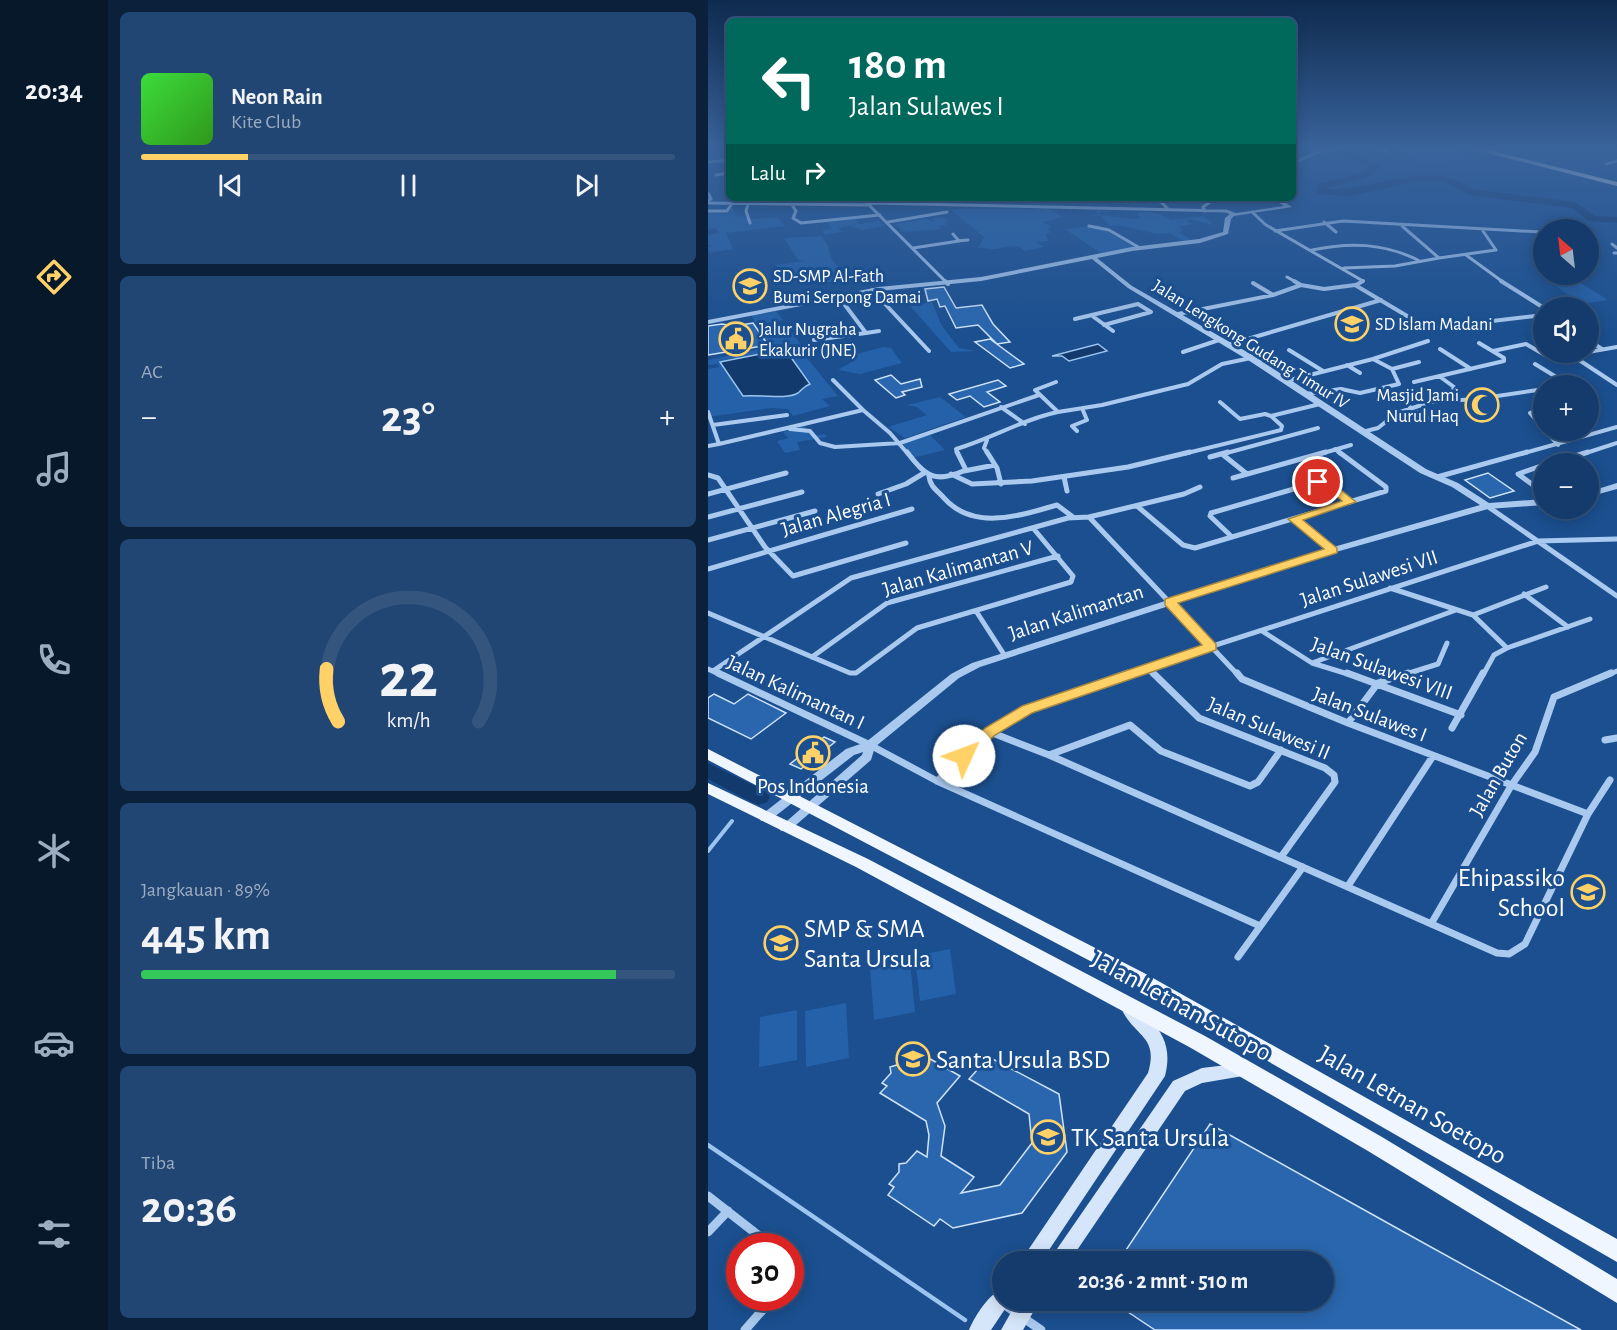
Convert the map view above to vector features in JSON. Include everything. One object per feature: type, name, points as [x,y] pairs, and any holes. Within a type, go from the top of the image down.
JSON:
[{"type":"main road","points":[[708,754],[808,808]]},
{"type":"main road","name":"Jalan Letnan Sutopo","points":[[708,788],[785,828],[862,863],[1198,1042],[1375,1144],[1617,1292]]},
{"type":"main road","name":"Jalan Letnan Soetopo","points":[[808,808],[1056,935],[1214,1020],[1617,1251]]},
{"type":"main road","points":[[1037,1251],[1156,1076],[1161,1053],[1158,1040],[1123,1002]]},
{"type":"main road","points":[[1064,1251],[1179,1086],[1191,1078],[1206,1074],[1243,1070]]},
{"type":"main road","points":[[986,1328],[995,1311]]},
{"type":"street","points":[[746,211],[750,223]]},
{"type":"street","points":[[796,211],[793,218],[801,223],[880,215]]},
{"type":"street","points":[[876,211],[948,284]]},
{"type":"street","points":[[1206,211],[1234,214],[1259,211]]},
{"type":"street","points":[[888,222],[947,212]]},
{"type":"street","points":[[1252,212],[1275,231],[1363,280],[1356,285],[1324,289],[1300,285],[1287,277]]},
{"type":"street","points":[[708,322],[872,290],[948,284],[1140,248],[1188,243],[1224,235],[1228,218],[1234,214]]},
{"type":"street","points":[[1275,231],[1324,222],[1533,232]]},
{"type":"street","points":[[1324,222],[1336,232]]},
{"type":"street","points":[[1089,226],[1109,230],[1140,248]]},
{"type":"street","points":[[1402,226],[1438,258]]},
{"type":"street","points":[[1344,268],[1395,266],[1418,260],[1496,250],[1483,231]]},
{"type":"street","points":[[953,234],[959,239],[956,242]]},
{"type":"street","points":[[913,248],[968,240]]},
{"type":"street","points":[[1312,250],[1364,243],[1401,251],[1418,260]]},
{"type":"street","points":[[1612,244],[1617,248]]},
{"type":"street","points":[[1466,255],[1482,269],[1533,300]]},
{"type":"street","name":"Jalan Lengkong Gudang Timur IV","points":[[1094,258],[1130,287],[1251,358],[1425,473],[1437,477],[1487,506]]},
{"type":"street","points":[[1253,283],[1273,295]]},
{"type":"street","points":[[1178,314],[1273,295],[1300,285]]},
{"type":"street","points":[[1356,285],[1424,326],[1433,328],[1533,316]]},
{"type":"street","points":[[872,290],[929,351]]},
{"type":"street","points":[[839,297],[866,333]]},
{"type":"street","points":[[1183,352],[1381,300]]},
{"type":"street","points":[[1075,319],[1138,304],[1148,308],[1161,305]]},
{"type":"street","points":[[1104,325],[1149,314],[1151,312],[1148,308]]},
{"type":"street","points":[[1091,315],[1113,331]]},
{"type":"street","points":[[814,340],[879,331]]},
{"type":"street","points":[[1286,381],[1373,359],[1428,341]]},
{"type":"street","points":[[1414,382],[1504,361],[1479,343]]},
{"type":"street","points":[[1492,351],[1526,344],[1533,348]]},
{"type":"street","points":[[1599,350],[1617,346]]},
{"type":"street","points":[[1440,349],[1471,369]]},
{"type":"street","points":[[1289,350],[1323,371]]},
{"type":"street","points":[[964,471],[966,468],[956,449],[987,440],[1039,416],[1158,393],[1188,384],[1222,364],[1251,358]]},
{"type":"street","points":[[1305,394],[1341,389],[1358,393],[1399,384],[1392,369],[1373,359]]},
{"type":"street","points":[[1392,369],[1419,362]]},
{"type":"street","points":[[1584,363],[1617,385]]},
{"type":"street","points":[[1535,364],[1553,375]]},
{"type":"street","points":[[1347,365],[1360,373]]},
{"type":"street","points":[[1439,376],[1454,387],[1450,399]]},
{"type":"street","points":[[833,380],[900,443],[926,475],[930,484],[944,494],[963,514],[986,517],[1011,516],[1057,505],[1073,517]]},
{"type":"street","points":[[1057,383],[1043,385],[1045,388],[1035,390],[1058,412]]},
{"type":"street","points":[[1362,432],[1378,428],[1397,413],[1410,407],[1450,399],[1477,399],[1533,391]]},
{"type":"street","points":[[790,429],[810,431],[820,443],[834,447],[900,443],[1039,395]]},
{"type":"street","points":[[951,474],[972,484],[1001,484],[1064,477],[1137,465],[1281,430],[1282,426],[1271,416],[1265,414],[1240,419],[1220,402]]},
{"type":"street","points":[[1271,416],[1320,404]]},
{"type":"street","points":[[1001,407],[1025,424]]},
{"type":"street","points":[[1410,407],[1424,418],[1436,418]]},
{"type":"street","points":[[1077,431],[1072,426],[1087,420],[1082,408]]},
{"type":"street","points":[[708,446],[790,429],[863,410]]},
{"type":"street","points":[[708,412],[719,444]]},
{"type":"street","points":[[713,425],[787,415]]},
{"type":"street","points":[[1437,477],[1617,427]]},
{"type":"street","points":[[1210,457],[1318,428]]},
{"type":"street","points":[[987,440],[984,448],[995,465],[1001,484]]},
{"type":"street","points":[[1552,441],[1558,445]]},
{"type":"street","points":[[1585,453],[1617,443]]},
{"type":"street","points":[[1233,478],[1351,446]]},
{"type":"street","points":[[1137,506],[1186,547],[1199,547],[1387,489],[1335,449]]},
{"type":"street","points":[[1222,454],[1247,474]]},
{"type":"street","points":[[878,494],[926,475],[951,474],[995,465]]},
{"type":"street","points":[[1533,469],[1518,474],[1533,485]]},
{"type":"street","points":[[708,494],[786,473]]},
{"type":"street","points":[[708,475],[718,478],[768,551],[786,573],[793,576],[906,543]]},
{"type":"street","points":[[1064,477],[1067,491]]},
{"type":"street","points":[[1232,537],[1210,516],[1211,513],[1318,482],[1328,484],[1350,502]]},
{"type":"street","points":[[1599,492],[1617,486]]},
{"type":"street","points":[[711,670],[851,578],[1073,517],[1089,518],[1200,487]]},
{"type":"street","points":[[708,517],[802,492]]},
{"type":"street","name":"Jalan Kalimantan","points":[[765,818],[850,752],[870,745],[955,676],[1005,656],[1333,550],[1487,506],[1533,503]]},
{"type":"street","points":[[1487,506],[1617,596]]},
{"type":"street","name":"Jalan Alegria I","points":[[708,569],[912,509]]},
{"type":"street","points":[[708,540],[815,511]]},
{"type":"street","name":"Jalan Sulawes I","points":[[1089,518],[1242,679],[1348,723],[1587,814]]},
{"type":"street","points":[[1294,519],[1333,550]]},
{"type":"street","points":[[708,614],[850,673],[856,673],[913,630],[1071,582],[1073,576],[1033,528]]},
{"type":"street","name":"Jalan Sulawesi VII","points":[[938,781],[990,732],[1027,709],[1146,667],[1538,542],[1617,539]]},
{"type":"street","name":"Jalan Kalimantan V","points":[[812,657],[887,603],[1058,556]]},
{"type":"street","points":[[1473,615],[1546,586]]},
{"type":"street","points":[[1389,588],[1473,615],[1507,648]]},
{"type":"street","points":[[1524,594],[1568,627]]},
{"type":"street","points":[[1312,663],[1457,610]]},
{"type":"street","points":[[976,611],[1005,656]]},
{"type":"street","points":[[1452,728],[1494,655],[1507,648],[1590,620]]},
{"type":"street","name":"Jalan Sulawesi VIII","points":[[1262,631],[1312,663],[1378,683],[1461,715]]},
{"type":"street","points":[[1348,723],[1378,683],[1438,664],[1447,643]]},
{"type":"street","name":"Jalan Sulawesi II","points":[[1146,667],[1199,718],[1325,768],[1336,779],[1281,857]]},
{"type":"street","name":"Jalan Kalimantan I","points":[[711,670],[870,745],[938,781],[1260,926]]},
{"type":"street","name":"Jalan Buton","points":[[1431,924],[1511,786],[1535,752],[1554,697],[1617,671]]},
{"type":"street","points":[[1049,755],[1130,725],[1138,728],[1153,746],[1161,751],[1250,786],[1258,782],[1281,750]]},
{"type":"street","points":[[990,732],[1049,755],[1497,953],[1509,954],[1525,944],[1587,814],[1611,780]]},
{"type":"street","points":[[1605,740],[1617,738]]},
{"type":"street","name":"Jalan Kalimantan","points":[[785,828],[867,758],[870,745]]},
{"type":"street","points":[[1348,886],[1433,756]]},
{"type":"street","points":[[1238,957],[1303,867]]},
{"type":"street","points":[[708,1196],[756,1233]]},
{"type":"street","points":[[708,1232],[728,1211]]},
{"type":"street","points":[[745,1330],[762,1311]]},
{"type":"street","points":[[1021,1315],[1041,1330]]},
{"type":"shaded area","points":[[734,211],[736,215],[754,219],[777,217],[785,226],[726,233],[733,249],[708,253],[711,251],[708,251],[708,247],[712,246],[708,245],[708,235],[719,233],[715,228],[708,229],[708,213],[727,214]]},
{"type":"shaded area","points":[[953,211],[1053,211],[1062,217],[1043,222],[1052,227],[1047,229],[1052,232],[1045,234],[1049,241],[1037,242],[1043,247],[1025,251],[1017,246],[978,248],[984,237]]},
{"type":"shaded area","points":[[1096,211],[1116,212],[1099,212],[1102,216],[1132,219],[1141,218],[1136,214],[1148,212],[1171,220],[1203,216],[1214,225],[1191,219],[1185,221],[1193,224],[1179,226],[1183,231],[1178,232],[1191,240],[1183,241],[1169,233],[1110,226],[1100,215],[1090,216],[1097,214]]},
{"type":"shaded area","points":[[943,217],[949,221],[945,222],[946,225],[938,226],[941,229],[903,232],[896,224],[924,219],[934,221],[932,218]]},
{"type":"shaded area","points":[[855,219],[860,224],[879,221],[885,226],[863,230],[850,226],[838,228],[842,232],[824,235],[823,230],[832,229],[827,222]]},
{"type":"shaded area","points":[[1099,225],[1136,247],[1102,254],[1065,229]]},
{"type":"shaded area","points":[[822,236],[831,258],[847,277],[831,282],[815,282],[811,273],[780,277],[776,265],[805,261],[798,260],[784,238]]},
{"type":"shaded area","points":[[1584,285],[1608,300],[1599,301],[1599,297],[1571,297],[1556,286]]},
{"type":"shaded area","points":[[932,302],[942,326],[959,348],[976,351],[951,352],[910,306]]},
{"type":"shaded area","points":[[776,311],[783,320],[758,325],[765,336],[791,331],[800,343],[797,346],[838,396],[822,399],[830,406],[793,416],[788,409],[771,408],[708,417],[708,369],[719,367],[718,364],[708,365],[708,360],[769,347],[751,315]]},
{"type":"shaded area","points":[[1098,344],[1107,351],[1069,361],[1062,356],[1052,356]]},
{"type":"shaded area","points":[[883,347],[891,348],[902,363],[860,374],[838,370],[855,360],[843,358]]},
{"type":"shaded area","points":[[785,349],[810,384],[793,395],[743,396],[720,362]]},
{"type":"shaded area","points":[[940,397],[966,417],[905,438],[888,427],[927,415],[917,407],[907,405]]},
{"type":"shaded area","points":[[804,426],[812,436],[824,434],[827,437],[797,442],[800,450],[785,453],[777,441],[788,438],[783,432]]},
{"type":"shaded area","points":[[929,434],[945,450],[912,458],[903,444]]},
{"type":"shaded area","points":[[950,949],[956,994],[920,1001],[915,956]]},
{"type":"shaded area","points":[[910,961],[915,1012],[874,1020],[870,968]]},
{"type":"shaded area","points":[[846,1003],[849,1058],[806,1067],[805,1011]]},
{"type":"shaded area","points":[[797,1010],[797,1060],[759,1067],[760,1017]]},
{"type":"building","points":[[944,287],[956,308],[982,305],[993,324],[1010,342],[997,344],[978,325],[956,328],[945,306],[940,307],[937,299],[928,301],[925,289]]},
{"type":"building","name":"Jalur Nugraha Ekakurir (JNE)","points":[[753,323],[768,345],[708,355],[708,326]]},
{"type":"building","points":[[990,339],[1024,364],[1010,368],[975,342]]},
{"type":"building","points":[[891,375],[901,384],[920,379],[922,387],[902,392],[905,395],[896,398],[875,380]]},
{"type":"building","points":[[998,380],[1006,386],[987,392],[1000,402],[984,407],[970,396],[957,400],[949,394]]},
{"type":"building","name":"Masjid Jami Nurul Haq","points":[[1493,401],[1497,410],[1472,410],[1469,404]]},
{"type":"building","points":[[1488,473],[1514,491],[1490,498],[1465,480]]},
{"type":"building","points":[[714,694],[734,704],[748,694],[786,713],[751,739],[708,718],[708,698]]},
{"type":"building","name":"Pos Indonesia","points":[[824,737],[835,742],[801,769],[790,764]]},
{"type":"building","name":"TK Santa Ursula","points":[[918,1052],[960,1076],[937,1103],[945,1126],[941,1156],[974,1177],[961,1193],[1000,1185],[1032,1143],[1029,1114],[969,1079],[987,1059],[991,1058],[1059,1094],[1067,1152],[1022,1213],[953,1228],[940,1219],[934,1226],[888,1195],[894,1187],[889,1184],[899,1172],[899,1164],[906,1163],[917,1151],[927,1157],[929,1135],[926,1121],[880,1093],[887,1086],[882,1083],[891,1073],[890,1067],[900,1064],[908,1055],[913,1057]]},
{"type":"building","points":[[1210,1124],[1581,1330],[1155,1330],[1126,1311],[1334,1311],[1334,1251],[1125,1251]]},
{"type":"waterway","points":[[1582,211],[1592,219],[1617,220]]},
{"type":"waterway","points":[[708,770],[759,797]]},
{"type":"waterway","points":[[708,851],[732,821]]},
{"type":"waterway","points":[[708,1145],[965,1320]]},
{"type":"place","name":"SD-SMP Al-Fath Bumi Serpong Damai","points":[[750,286]]},
{"type":"place","name":"SD Islam Madani","points":[[1352,324]]},
{"type":"place","name":"Jalur Nugraha Ekakurir (JNE)","points":[[736,339]]},
{"type":"place","name":"Masjid Jami Nurul Haq","points":[[1482,405]]},
{"type":"place","name":"Pos Indonesia","points":[[813,753]]},
{"type":"place","name":"Ehipassiko School","points":[[1588,892]]},
{"type":"place","name":"SMP & SMA Santa Ursula","points":[[781,943]]},
{"type":"place","name":"Santa Ursula BSD","points":[[913,1059]]},
{"type":"place","name":"TK Santa Ursula","points":[[1048,1137]]},
{"type":"route","points":[[964,756],[990,732],[1027,709],[1146,667],[1211,647],[1169,602],[1333,550],[1294,519],[1350,502],[1328,484],[1318,482]]}]
